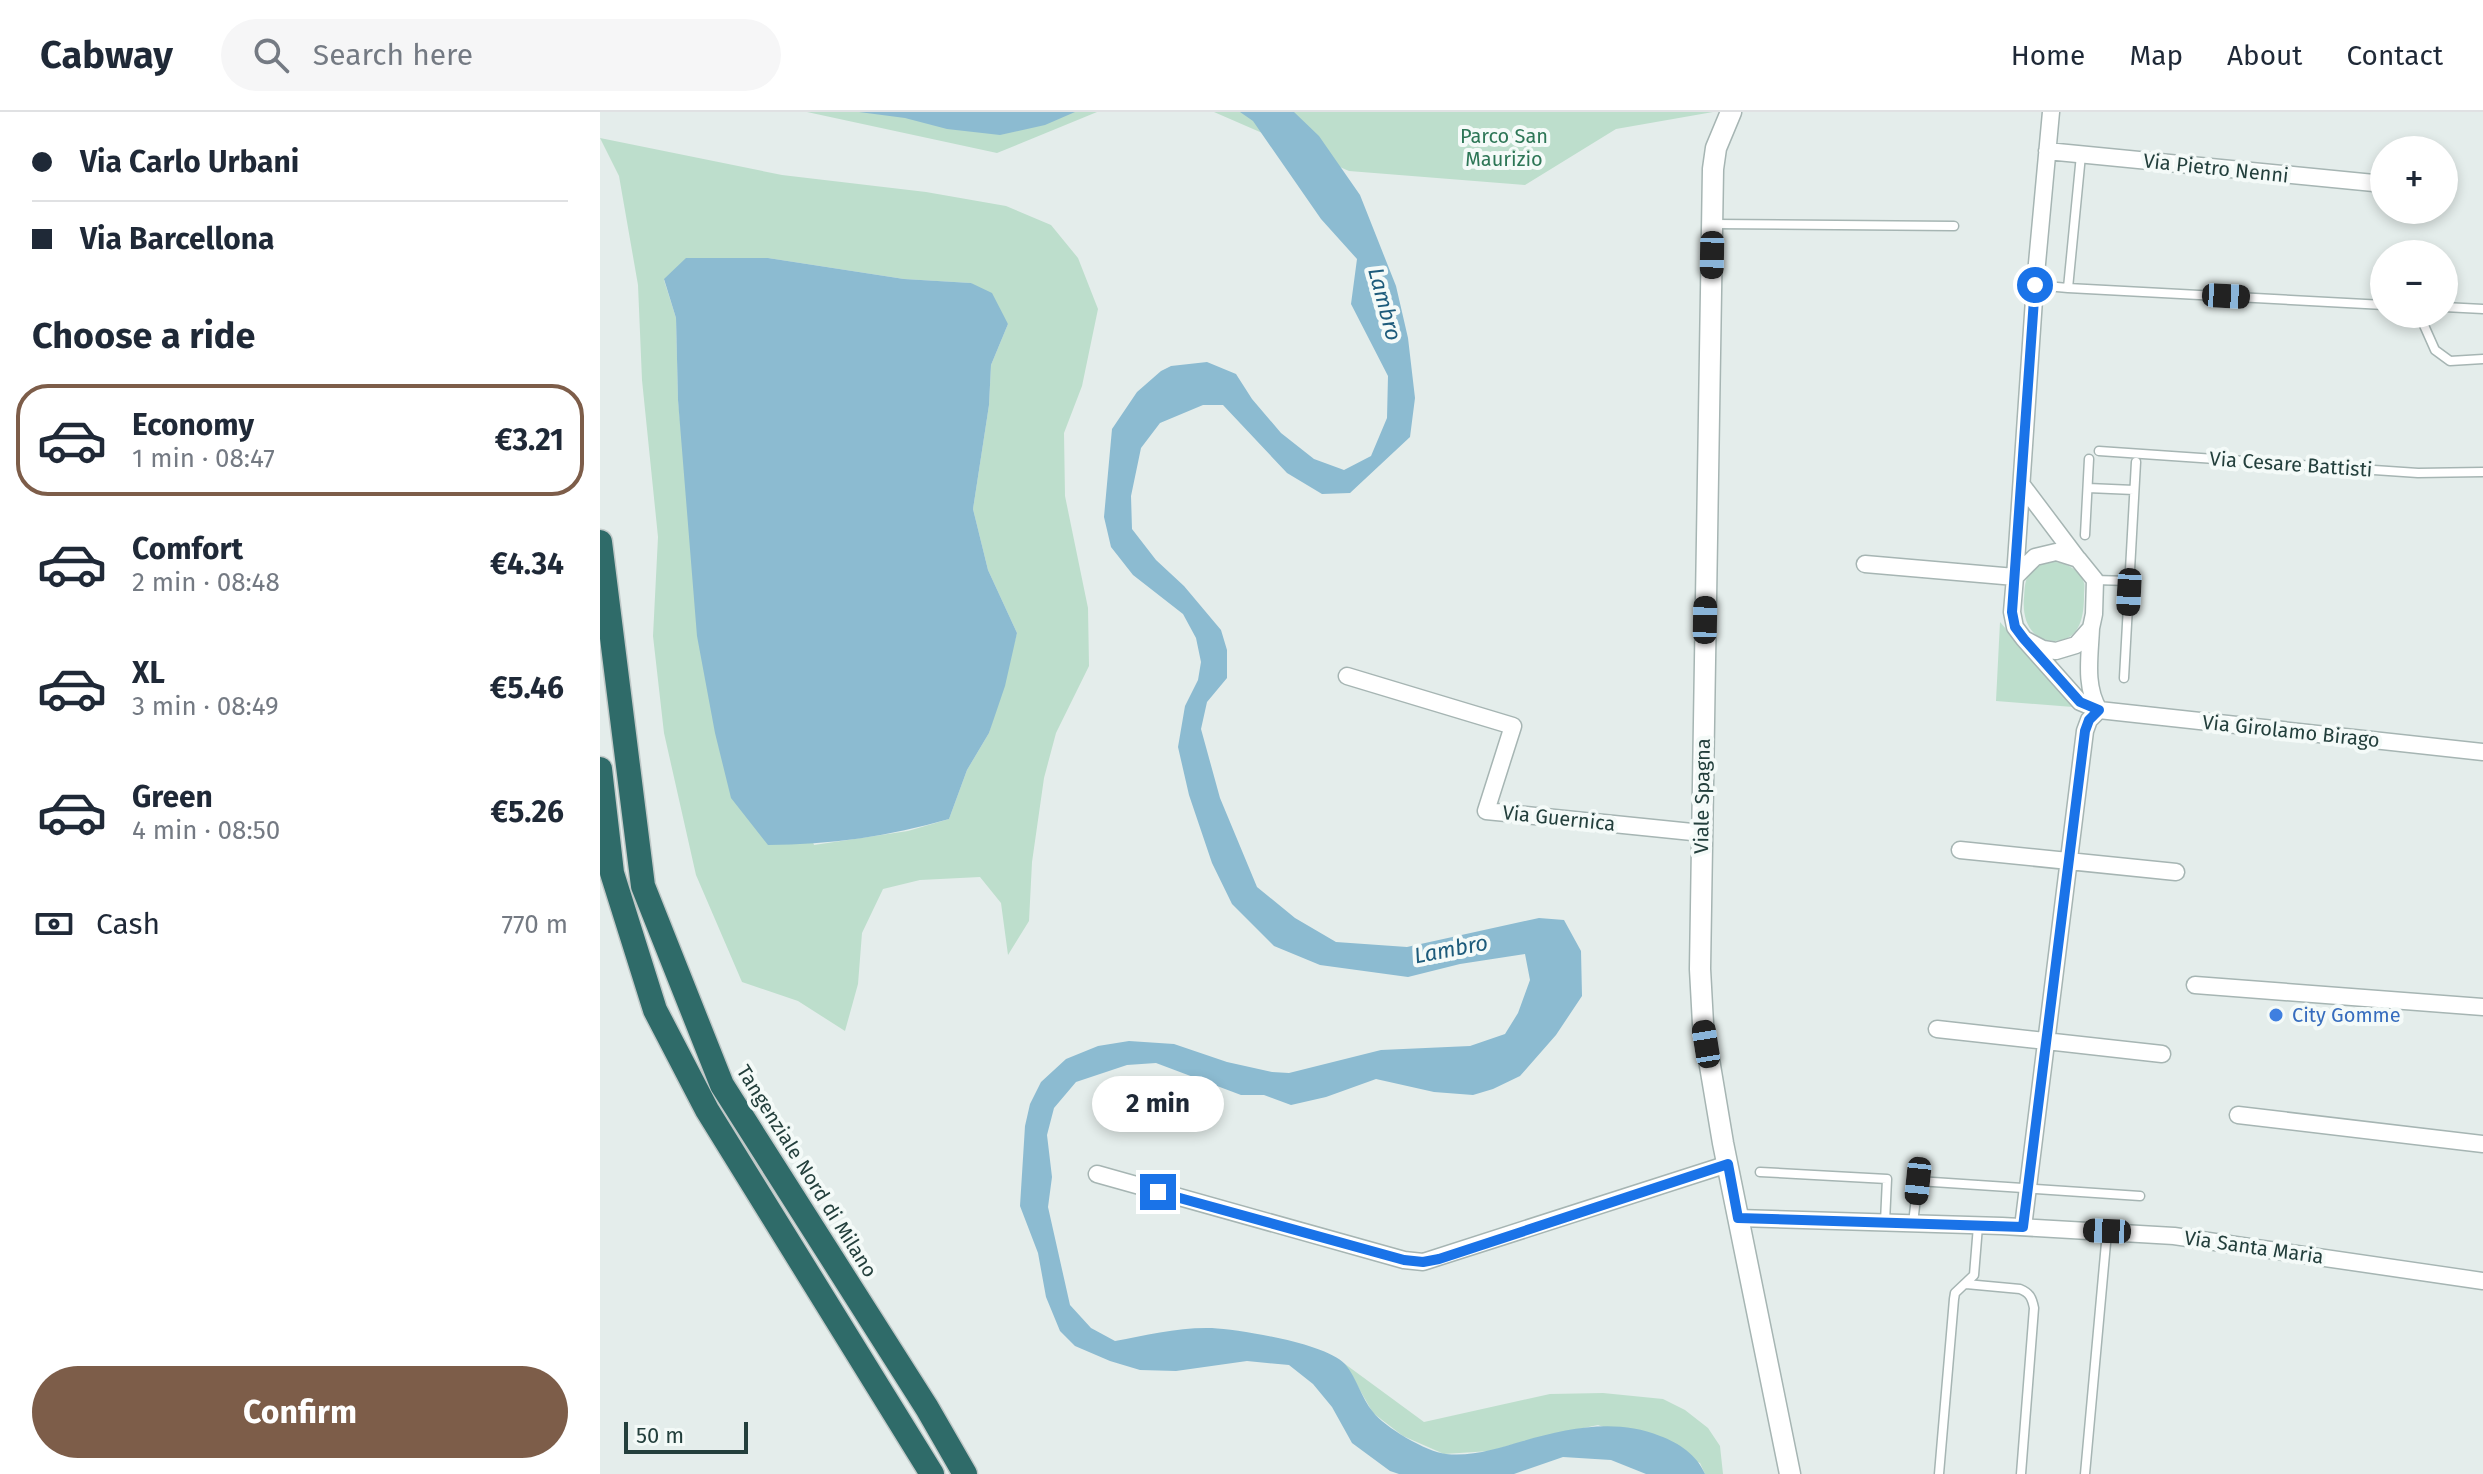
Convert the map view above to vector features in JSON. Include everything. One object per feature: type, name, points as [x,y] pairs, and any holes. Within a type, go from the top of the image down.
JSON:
[{"type":"highway","name":"Tangenziale Nord di Milano","points":[[600,542],[643,886],[722,1085],[927,1408],[965,1474]]},
{"type":"highway","points":[[600,769],[612,873],[655,1010],[707,1110],[932,1474]]},
{"type":"street","name":"Viale Spagna","points":[[1731,112],[1716,148],[1712,224],[1700,969],[1703,1024],[1738,1218],[1790,1474]]},
{"type":"street","points":[[2051,112],[2035,285],[2012,612],[2015,627],[2024,639],[2043,649],[2056,651],[2076,645],[2091,628]]},
{"type":"street","name":"Via Pietro Nenni","points":[[2047,151],[2370,183]]},
{"type":"street","points":[[2022,485],[2095,580],[2089,680],[2092,699],[2099,710],[2089,720],[2085,731],[2023,1227]]},
{"type":"street","points":[[1865,564],[2015,577],[2035,557],[2045,553],[2056,552],[2078,559]]},
{"type":"street","name":"Via Girolamo Birago","points":[[2024,639],[2080,702],[2099,710],[2483,752]]},
{"type":"street","name":"Via Guernica","points":[[1347,676],[1513,726],[1486,811],[1702,833]]},
{"type":"street","points":[[1960,850],[2176,872]]},
{"type":"street","points":[[2195,985],[2483,1007]]},
{"type":"street","points":[[1937,1029],[2162,1054]]},
{"type":"street","points":[[2238,1115],[2483,1144]]},
{"type":"street","points":[[1097,1174],[1404,1260],[1423,1262],[1728,1164]]},
{"type":"street","name":"Via Santa Maria","points":[[1738,1218],[1978,1225],[2197,1238],[2483,1281]]},
{"type":"lane","points":[[2068,288],[2081,155]]},
{"type":"lane","points":[[1712,224],[1954,226]]},
{"type":"lane","points":[[2035,285],[2370,304]]},
{"type":"lane","points":[[2458,308],[2483,309]]},
{"type":"lane","points":[[2425,328],[2435,350],[2450,361],[2483,359]]},
{"type":"lane","name":"Via Cesare Battisti","points":[[2099,451],[2418,473],[2483,472]]},
{"type":"lane","points":[[2085,535],[2089,459]]},
{"type":"lane","points":[[2124,678],[2136,462]]},
{"type":"lane","points":[[2088,488],[2134,490]]},
{"type":"lane","points":[[2095,580],[2129,581]]},
{"type":"lane","points":[[1760,1172],[1887,1179],[1885,1222]]},
{"type":"lane","points":[[1913,1223],[1918,1181],[2140,1196]]},
{"type":"lane","points":[[1939,1474],[1954,1299],[1955,1293],[1974,1275],[1978,1225]]},
{"type":"lane","points":[[2085,1474],[2107,1231]]},
{"type":"lane","points":[[1965,1284],[2020,1289],[2027,1291],[2033,1301],[2021,1474]]},
{"type":"green space","points":[[807,112],[1097,112],[997,153]]},
{"type":"green space","name":"Parco San Maurizio","points":[[1214,112],[1713,112],[1616,129],[1525,185],[1349,171]]},
{"type":"green space","points":[[600,138],[782,175],[926,192],[1006,206],[1051,225],[1078,258],[1098,309],[1082,386],[1064,433],[1065,496],[1088,608],[1089,666],[1056,733],[1044,778],[1032,862],[1029,921],[1008,955],[1001,903],[980,877],[920,880],[883,889],[862,933],[858,984],[845,1031],[798,1001],[742,982],[696,875],[664,733],[653,636],[658,537],[642,380],[638,285],[619,176]],"holes":[[[768,258],[904,279],[971,283],[1008,324],[991,365],[989,405],[973,509],[988,570],[1017,633],[989,733],[967,770],[949,819],[908,831],[814,845],[684,459],[678,400],[676,318],[664,280]]]},
{"type":"green space","points":[[2056,562],[2077,571],[2084,587],[2083,610],[2076,631],[2064,640],[2055,641],[2034,633],[2026,621],[2024,606],[2030,573],[2041,565]]},
{"type":"green space","points":[[2000,622],[2073,707],[1996,701]]},
{"type":"green space","points":[[1345,1364],[1424,1422],[1550,1394],[1603,1393],[1663,1399],[1685,1410],[1708,1428],[1720,1446],[1723,1474],[1705,1474],[1700,1463],[1598,1425],[1490,1451],[1444,1454],[1403,1436],[1373,1413]]},
{"type":"water","points":[[859,112],[1075,112],[1045,125],[1000,135],[947,129],[905,118]]},
{"type":"water","name":"Lambro","points":[[1240,112],[1294,112],[1319,136],[1360,195],[1396,286],[1408,338],[1415,398],[1410,437],[1350,493],[1322,494],[1287,473],[1223,405],[1203,405],[1160,423],[1141,448],[1131,496],[1132,529],[1156,560],[1184,586],[1221,630],[1227,650],[1227,678],[1207,702],[1201,729],[1220,798],[1257,887],[1295,918],[1336,942],[1407,947],[1539,918],[1564,920],[1581,951],[1582,996],[1556,1035],[1520,1076],[1473,1095],[1434,1092],[1376,1079],[1326,1097],[1291,1105],[1264,1095],[1241,1095],[1156,1063],[1127,1065],[1076,1082],[1054,1108],[1047,1135],[1052,1177],[1048,1207],[1070,1305],[1091,1328],[1115,1341],[1175,1330],[1212,1328],[1262,1335],[1320,1350],[1345,1364],[1369,1406],[1386,1425],[1438,1452],[1456,1455],[1475,1453],[1575,1429],[1626,1427],[1660,1436],[1680,1446],[1692,1455],[1705,1474],[1646,1474],[1611,1460],[1563,1457],[1514,1474],[1399,1474],[1390,1471],[1352,1443],[1332,1407],[1313,1384],[1289,1365],[1247,1361],[1176,1371],[1140,1370],[1075,1346],[1060,1331],[1046,1297],[1038,1253],[1020,1206],[1025,1126],[1030,1104],[1041,1082],[1066,1059],[1098,1046],[1129,1041],[1174,1044],[1227,1062],[1289,1073],[1381,1050],[1470,1046],[1505,1034],[1518,1013],[1530,980],[1525,954],[1460,964],[1408,977],[1320,965],[1274,946],[1232,904],[1212,863],[1189,795],[1178,747],[1185,706],[1198,680],[1201,662],[1196,638],[1183,614],[1133,575],[1111,547],[1104,517],[1112,429],[1137,392],[1161,371],[1171,366],[1207,362],[1236,374],[1252,399],[1281,433],[1314,459],[1344,470],[1371,456],[1387,418],[1388,376],[1351,304],[1357,259],[1321,219],[1253,121]]},
{"type":"water","points":[[686,258],[768,258],[904,279],[971,283],[992,293],[1008,324],[991,365],[989,405],[973,509],[988,570],[1017,633],[1005,686],[989,733],[967,770],[949,819],[859,838],[768,845],[731,798],[697,636],[678,400],[676,318],[664,279]]},
{"type":"place","name":"City Gomme","points":[[2276,1015]]},
{"type":"route","points":[[1158,1192],[1404,1260],[1423,1262],[1728,1164],[1738,1218],[2023,1227],[2085,731],[2089,720],[2099,710],[2080,702],[2024,639],[2015,627],[2012,612],[2035,285]]}]
